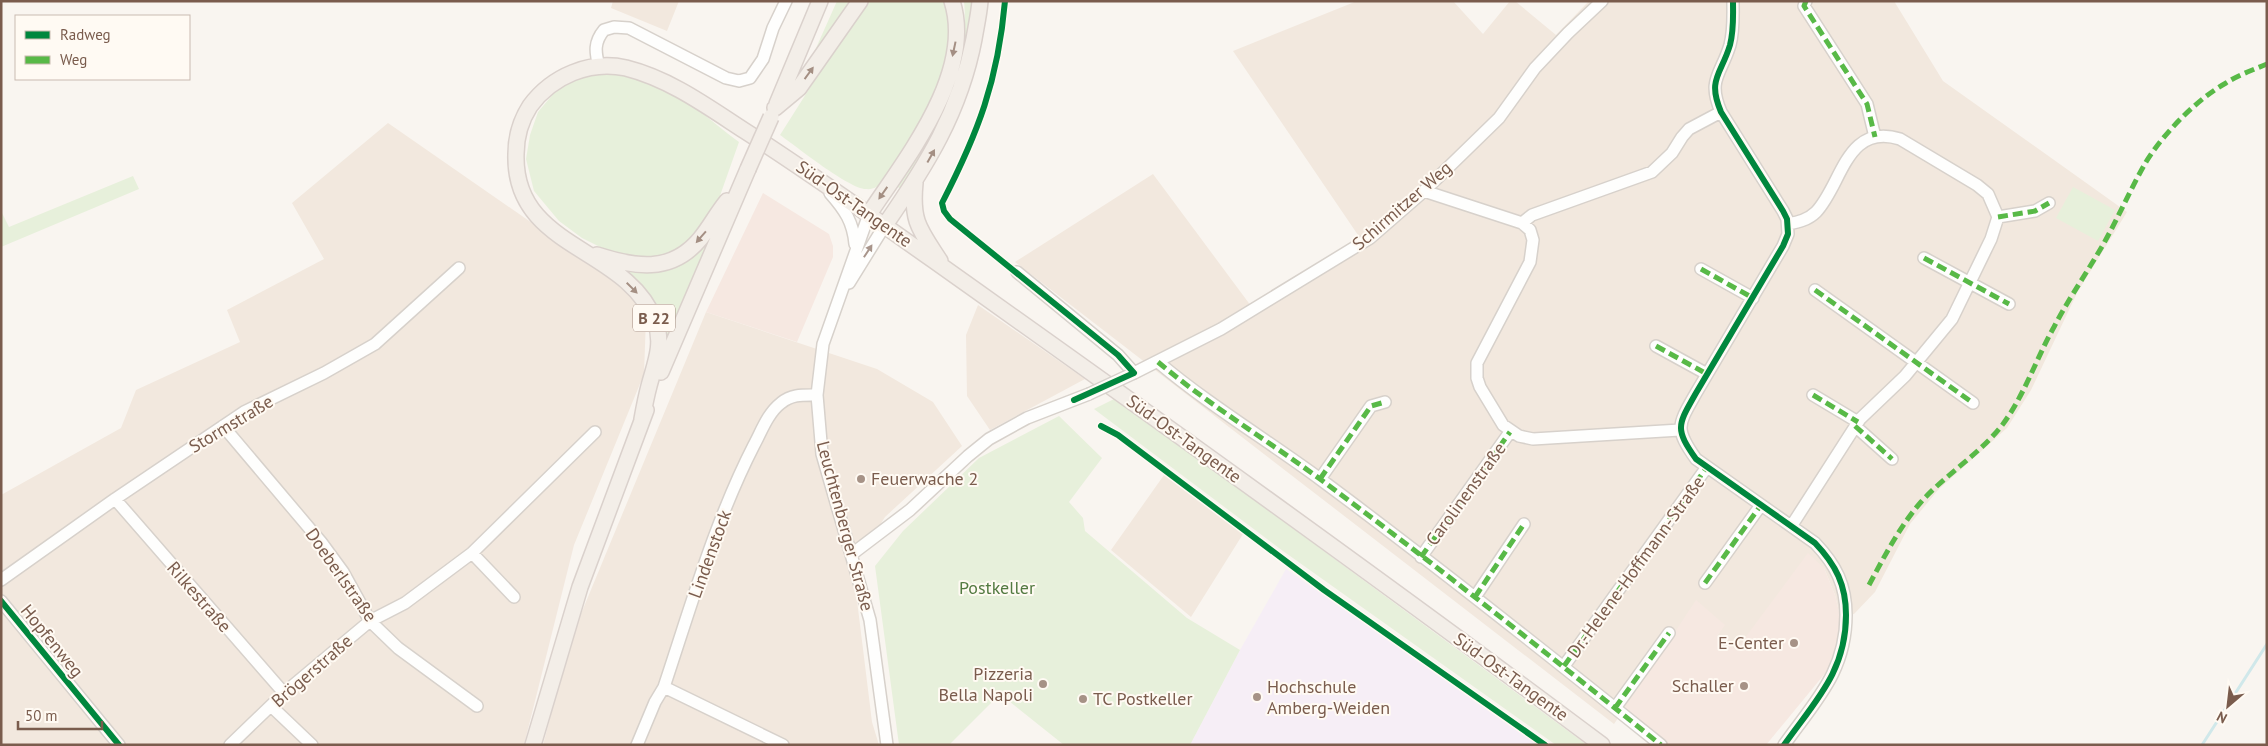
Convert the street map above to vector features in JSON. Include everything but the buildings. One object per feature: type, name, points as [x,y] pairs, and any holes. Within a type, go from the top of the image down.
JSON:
[{"type":"main road","name":"B 22","points":[[533,745],[580,587],[642,419],[820,1]]},
{"type":"main road","points":[[773,112],[799,88],[860,1]]},
{"type":"main road","points":[[869,214],[913,150],[936,107],[947,80],[958,28],[952,1]]},
{"type":"main road","points":[[885,225],[915,183],[947,127],[962,88],[972,51],[980,1]]},
{"type":"main road","name":"Süd-Ost-Tangente","points":[[599,66],[628,69],[659,79],[705,105],[869,214],[1142,409],[1602,745]]},
{"type":"main road","name":"B 22","points":[[599,66],[572,73],[550,86],[526,113],[518,134],[516,166],[520,189],[540,222],[630,285],[644,300],[655,320],[660,342],[642,419]]},
{"type":"main road","points":[[915,183],[913,206],[915,220],[945,268]]},
{"type":"main road","name":"B 22","points":[[579,249],[628,265],[657,265],[673,259],[686,252],[698,242],[721,208],[741,185]]},
{"type":"street","points":[[599,66],[596,55],[596,41],[608,28],[621,26],[726,78],[739,80],[750,78],[763,59],[773,28],[786,1]]},
{"type":"street","name":"Schirmitzer Weg","points":[[852,554],[910,510],[968,456],[989,440],[1027,418],[1088,394],[1158,362],[1221,329],[1370,238],[1424,191],[1499,118],[1535,68],[1602,1]]},
{"type":"street","points":[[1733,1],[1731,38],[1714,87],[1721,112],[1783,211],[1788,224],[1788,234],[1783,246],[1684,414],[1680,430],[1684,442],[1696,459],[1792,525],[1824,552],[1842,582],[1846,598],[1846,636],[1841,658],[1832,678],[1784,745]]},
{"type":"street","points":[[1806,1],[1804,6],[1867,104],[1875,137]]},
{"type":"street","points":[[1522,223],[1532,215],[1652,172],[1672,153],[1689,129],[1721,112]]},
{"type":"street","points":[[1788,224],[1801,221],[1817,211],[1849,156],[1858,145],[1875,137],[1890,136],[1929,154],[1977,185],[1988,194],[1998,217],[1991,239],[1952,319],[1918,362],[1856,424],[1792,525]]},
{"type":"street","points":[[821,182],[847,213],[854,228],[856,248]]},
{"type":"street","points":[[1424,191],[1522,223],[1530,230],[1533,240],[1530,262],[1478,363],[1480,387],[1503,425],[1510,432],[1533,439],[1680,430]]},
{"type":"street","points":[[1998,217],[2035,211],[2049,203]]},
{"type":"street","name":"Leuchtenberger Straße","points":[[869,214],[834,308],[823,344],[817,395],[822,454],[870,620],[888,745]]},
{"type":"street","name":"Leuchtenberger Straße","points":[[834,308],[885,225]]},
{"type":"street","points":[[1924,258],[2009,304]]},
{"type":"street","name":"Stormstraße","points":[[1,580],[115,499],[244,412],[324,373],[375,344],[459,268]]},
{"type":"street","points":[[1701,270],[1752,298]]},
{"type":"street","points":[[1017,272],[1118,355],[1134,373]]},
{"type":"street","points":[[1815,290],[1974,403]]},
{"type":"street","points":[[1656,346],[1707,374]]},
{"type":"street","points":[[1158,362],[1184,384],[1320,479],[1475,597],[1661,745]]},
{"type":"street","name":"Lindenstock","points":[[638,745],[655,702],[664,687],[706,562],[744,466],[765,423],[773,410],[792,396],[817,395]]},
{"type":"street","points":[[1813,396],[1856,424],[1892,459]]},
{"type":"street","points":[[1320,479],[1370,406],[1385,402]]},
{"type":"street","name":"Doeberlstraße","points":[[223,426],[321,542],[343,572],[370,620],[398,648],[478,706]]},
{"type":"street","name":"Brögerstraße","points":[[230,745],[284,693],[370,620],[405,603],[472,553],[594,432]]},
{"type":"street","name":"Carolinenstraße","points":[[1421,557],[1510,432]]},
{"type":"street","name":"Dr.-Helene-Hoffmann-Straße","points":[[1564,666],[1707,468]]},
{"type":"street","name":"Rilkestraße","points":[[115,499],[284,693]]},
{"type":"street","points":[[1705,583],[1761,505]]},
{"type":"street","points":[[1475,597],[1524,524]]},
{"type":"street","points":[[472,553],[514,597]]},
{"type":"street","name":"Hopfenweg","points":[[1,601],[119,745]]},
{"type":"street","points":[[1615,708],[1669,632]]},
{"type":"street","points":[[664,687],[783,745]]},
{"type":"street","points":[[271,706],[312,745]]},
{"type":"shaded area","points":[[613,1],[679,1],[667,31],[611,8]]},
{"type":"shaded area","points":[[1357,1],[1453,1],[1483,34],[1510,1],[1515,1],[1556,35],[1589,1],[1894,1],[1943,81],[2127,212],[2077,293],[2031,390],[2007,428],[1938,490],[1910,524],[1875,592],[1854,614],[1840,616],[1835,595],[1824,568],[1736,650],[1717,636],[1724,625],[1624,709],[1614,724],[1015,262],[1153,174],[1251,306],[1360,238],[1233,51]]},
{"type":"shaded area","points":[[388,123],[633,293],[646,318],[644,374],[574,545],[524,745],[1,745],[1,495],[121,428],[136,390],[240,342],[227,310],[324,259],[292,203]]},
{"type":"shaded area","points":[[763,193],[829,234],[833,246],[833,257],[797,342],[706,312]]},
{"type":"shaded area","points":[[978,305],[1085,379],[990,430],[967,396],[966,335]]},
{"type":"shaded area","points":[[706,312],[877,369],[933,402],[962,446],[885,517],[853,568],[872,722],[879,745],[543,745],[571,638]]},
{"type":"shaded area","points":[[1164,475],[1243,534],[1191,617],[1111,550]]},
{"type":"shaded area","points":[[1808,553],[1824,568],[1835,595],[1840,616],[1838,643],[1827,671],[1766,745],[1670,745],[1624,709],[1696,600],[1725,625],[1717,636],[1736,650]]},
{"type":"shaded area","points":[[1286,569],[1540,745],[1190,745],[1240,650]]},
{"type":"green space","points":[[837,1],[856,1],[804,75]]},
{"type":"green space","points":[[868,1],[947,1],[951,7],[950,57],[930,111],[884,183],[869,189],[858,187],[836,175],[780,135],[849,26]]},
{"type":"green space","points":[[964,1],[974,1],[963,69],[936,135],[901,189],[896,186],[936,121],[956,76],[962,52],[965,27]]},
{"type":"green space","points":[[597,72],[632,75],[656,83],[693,106],[739,142],[716,207],[689,243],[671,253],[644,259],[621,257],[582,238],[559,221],[534,191],[526,159],[530,135],[538,112],[554,93],[576,79]]},
{"type":"green space","points":[[133,176],[139,189],[1,247],[1,211],[9,227]]},
{"type":"green space","points":[[2073,187],[2115,210],[2098,241],[2056,218]]},
{"type":"green space","points":[[711,238],[665,351],[663,322],[655,302],[649,293],[618,267],[694,253]]},
{"type":"green space","points":[[1114,399],[1587,745],[1556,745],[1283,551],[1094,409]]},
{"type":"green space","name":"Postkeller","points":[[1059,416],[1102,458],[1069,502],[1083,518],[1085,531],[1187,618],[1240,650],[1190,745],[1064,745],[1000,694],[949,745],[899,745],[875,566],[903,531],[979,458]]},
{"type":"waterway","points":[[2202,745],[2267,644]]},
{"type":"marked path","points":[[1806,1],[1804,6],[1867,104],[1875,137]]},
{"type":"marked path","points":[[1869,585],[1899,531],[1913,511],[1941,482],[1984,445],[2011,413],[2060,316],[2104,243],[2153,151],[2171,129],[2204,98],[2236,78],[2267,64]]},
{"type":"marked path","points":[[1998,217],[2035,211],[2049,203]]},
{"type":"marked path","points":[[1924,258],[2009,304]]},
{"type":"marked path","points":[[1701,269],[1753,298]]},
{"type":"marked path","points":[[1815,290],[1973,403]]},
{"type":"marked path","points":[[1656,346],[1707,374]]},
{"type":"marked path","points":[[1158,362],[1197,393],[1320,479],[1406,544],[1661,745]]},
{"type":"marked path","points":[[1813,395],[1858,422]]},
{"type":"marked path","points":[[1320,479],[1371,406],[1385,402]]},
{"type":"marked path","points":[[1855,426],[1892,459]]},
{"type":"marked path","points":[[1421,557],[1510,432]]},
{"type":"marked path","points":[[1564,666],[1707,467]]},
{"type":"marked path","points":[[1705,583],[1761,505]]},
{"type":"marked path","points":[[1475,597],[1524,524]]},
{"type":"marked path","points":[[1615,708],[1669,633]]},
{"type":"cycle path","points":[[1005,1],[997,56],[984,106],[966,153],[942,203],[944,211],[950,219],[1118,355],[1134,373],[1074,400]]},
{"type":"cycle path","points":[[1733,1],[1730,45],[1715,84],[1717,101],[1721,112],[1783,211],[1787,219],[1788,234],[1783,246],[1685,412],[1681,426],[1684,440],[1696,459],[1815,543],[1829,559],[1842,585],[1846,604],[1845,635],[1835,670],[1817,700],[1784,745]]},
{"type":"cycle path","points":[[1101,426],[1118,435],[1324,590],[1545,745]]},
{"type":"cycle path","points":[[1,601],[119,745]]},
{"type":"place","name":"Feuerwache 2","points":[[861,479]]},
{"type":"place","name":"E-Center","points":[[1794,643]]},
{"type":"place","name":"Pizzeria Bella Napoli","points":[[1043,684]]},
{"type":"place","name":"Schaller","points":[[1744,686]]},
{"type":"place","name":"Hochschule Amberg-Weiden","points":[[1257,697]]},
{"type":"place","name":"TC Postkeller","points":[[1083,699]]}]
